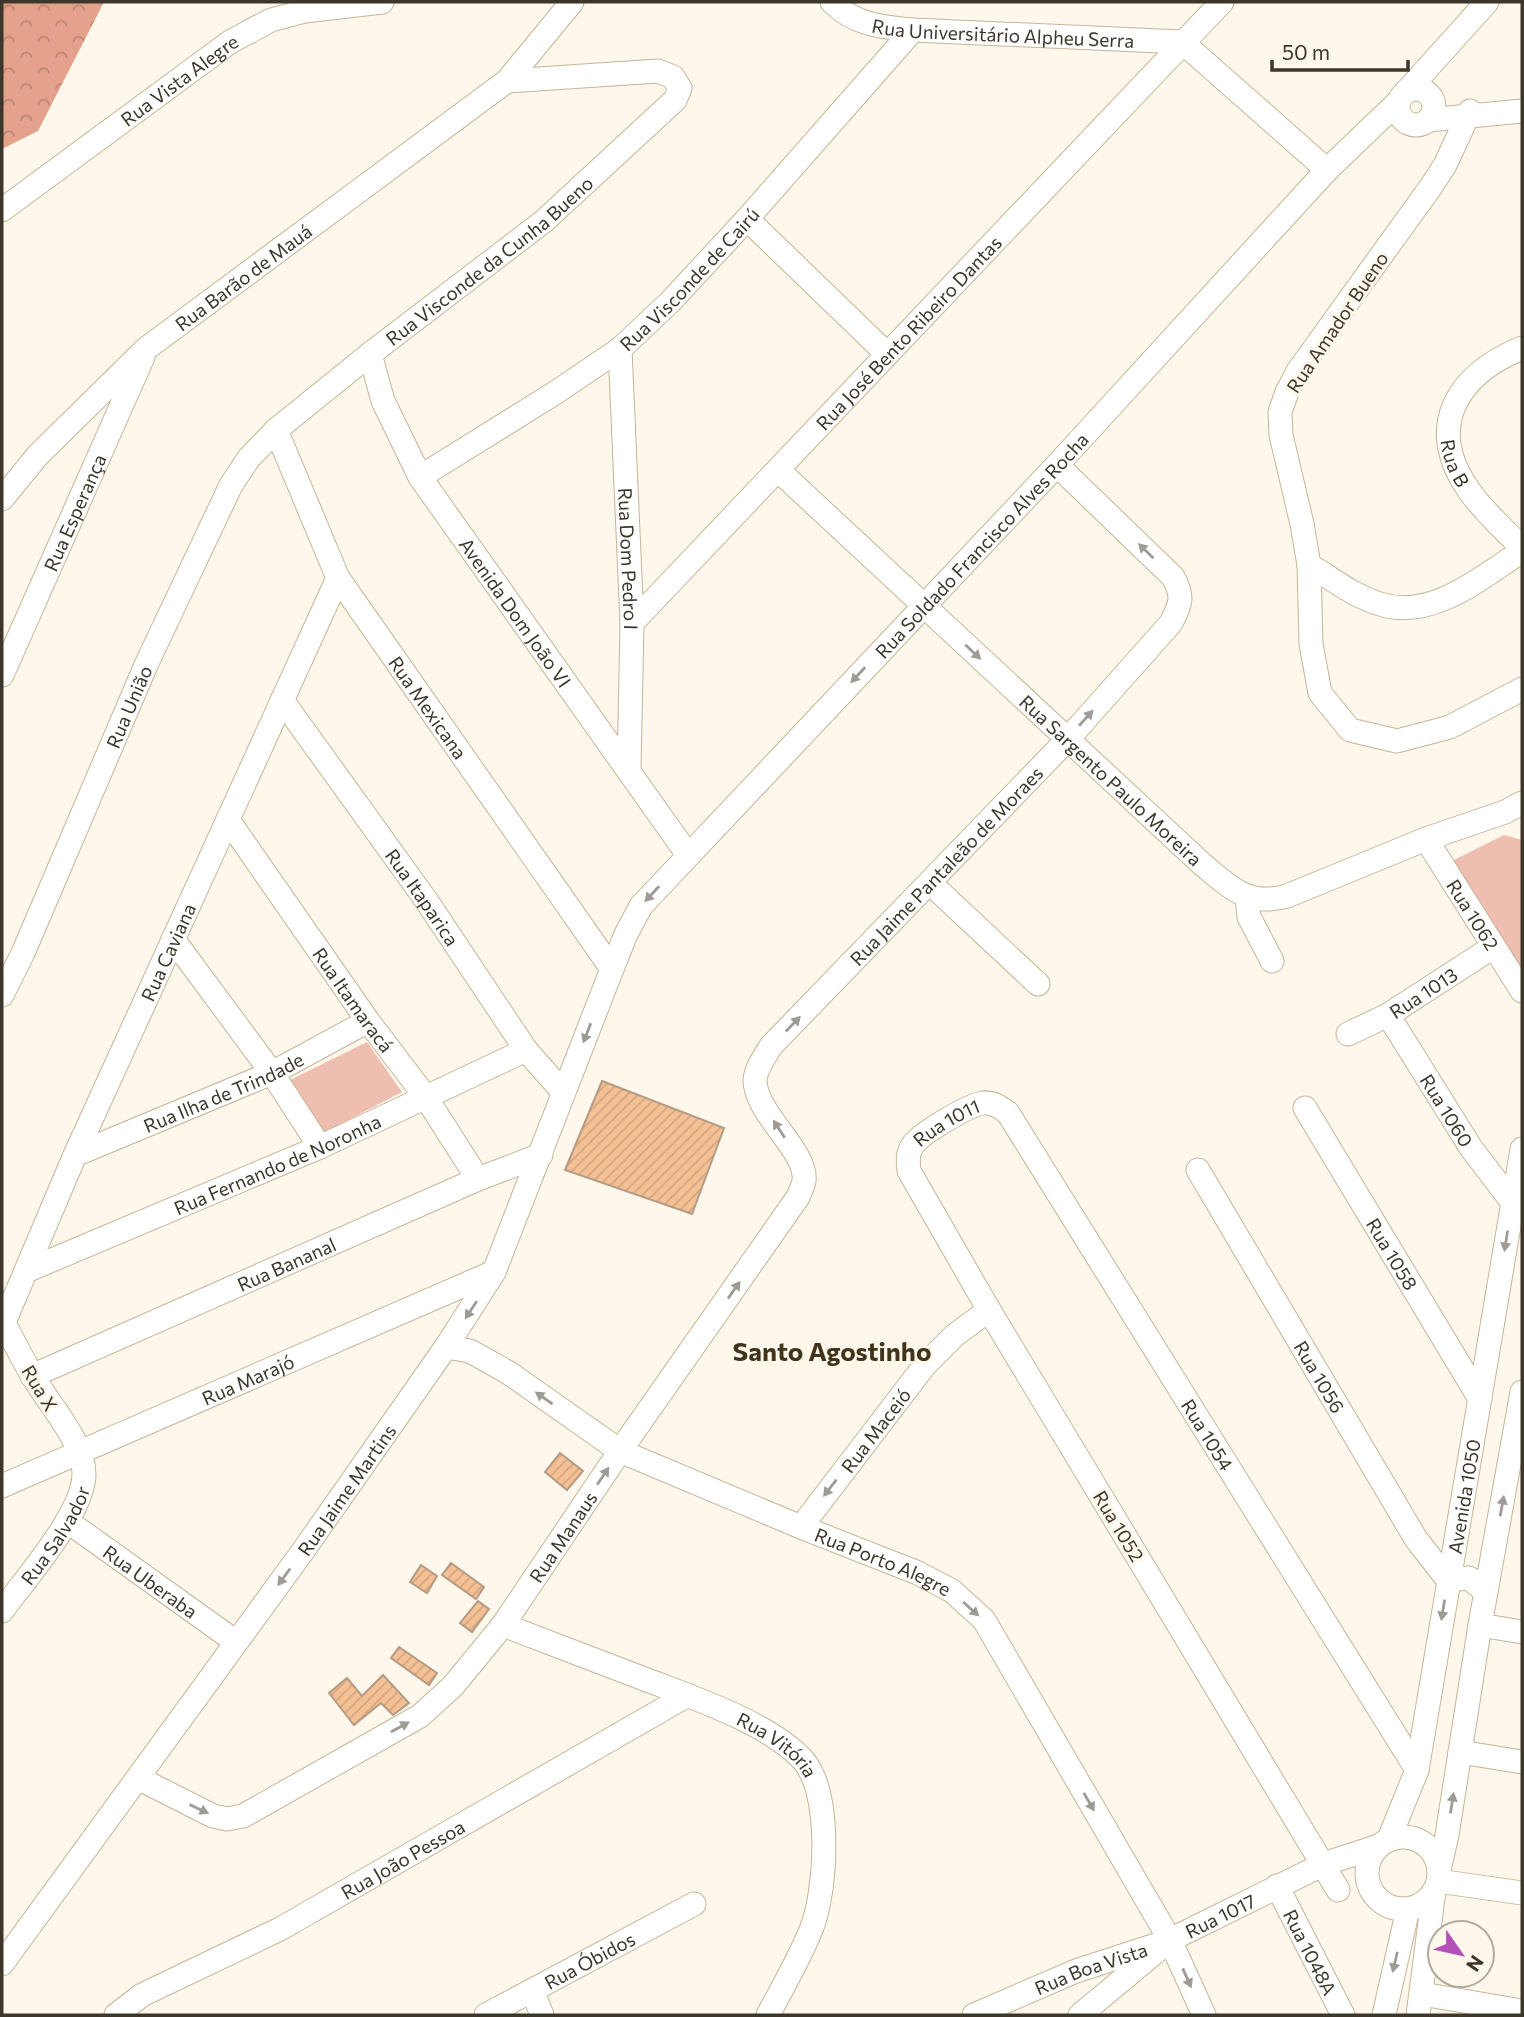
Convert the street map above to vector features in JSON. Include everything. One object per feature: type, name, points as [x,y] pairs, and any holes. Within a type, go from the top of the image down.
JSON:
[{"type":"street","name":"Rua Vista Alegre","points":[[2,210],[230,42],[271,20],[305,11],[382,2]]},
{"type":"street","name":"Rua Barão de Mauá","points":[[2,499],[38,455],[147,348],[507,81],[572,2]]},
{"type":"street","name":"Rua Universitário Alpheu Serra","points":[[832,2],[844,13],[870,26],[1182,42]]},
{"type":"street","name":"Rua José Bento Ribeiro Dantas","points":[[632,623],[1222,2]]},
{"type":"street","name":"Rua Soldado Francisco Alves Rocha","points":[[612,970],[626,934],[641,906],[1057,466],[1327,170],[1368,132],[1415,104],[1440,54],[1487,2]]},
{"type":"street","name":"Rua Visconde de Cairú","points":[[419,477],[555,393],[620,349],[670,302],[747,219],[913,30]]},
{"type":"street","points":[[1182,42],[1327,170]]},
{"type":"street","name":"Rua Visconde da Cunha Bueno","points":[[276,430],[554,212],[675,100],[680,88],[673,77],[658,71],[507,81]]},
{"type":"street","points":[[1415,104],[1473,114],[1522,111]]},
{"type":"street","name":"Rua Amador Bueno","points":[[1473,114],[1430,188],[1298,371],[1280,412],[1281,435],[1309,565],[1311,644],[1320,692],[1350,730],[1396,741],[1450,727],[1522,689]]},
{"type":"street","points":[[747,219],[887,354]]},
{"type":"street","name":"Rua Esperança","points":[[2,675],[147,348]]},
{"type":"street","name":"Rua B","points":[[1522,348],[1477,373],[1462,392],[1449,416],[1450,453],[1469,491],[1522,549]]},
{"type":"street","name":"Rua Dom Pedro I","points":[[620,349],[632,623],[629,770]]},
{"type":"street","name":"Avenida Dom João VI","points":[[370,354],[383,401],[419,477],[688,855]]},
{"type":"street","name":"Rua Mexicana","points":[[276,430],[338,578],[612,970]]},
{"type":"street","name":"Rua União","points":[[2,995],[23,953],[146,664],[225,497],[249,458],[276,430]]},
{"type":"street","name":"Rua Jaime Pantaleão de Moraes","points":[[755,1079],[760,1063],[771,1046],[1067,740],[1171,623],[1180,606],[1181,591],[1172,577],[1057,466]]},
{"type":"street","name":"Rua Sargento Paulo Moreira","points":[[778,470],[1202,864],[1247,897]]},
{"type":"street","points":[[1309,565],[1379,604],[1401,609],[1429,606],[1466,587],[1522,549]]},
{"type":"street","name":"Rua Caviana","points":[[3,1325],[75,1155],[338,578]]},
{"type":"street","name":"Rua Itaparica","points":[[282,700],[426,900],[526,1050],[563,1092]]},
{"type":"street","points":[[1272,961],[1249,917],[1247,897],[1272,901],[1287,897],[1426,839],[1516,810]]},
{"type":"street","name":"Rua Itamaracá","points":[[228,820],[368,1021],[425,1096],[478,1179]]},
{"type":"street","name":"Rua 1062","points":[[1426,839],[1522,991]]},
{"type":"street","points":[[930,883],[1038,984]]},
{"type":"street","points":[[173,939],[272,1073],[320,1147]]},
{"type":"street","name":"Rua 1013","points":[[1348,1034],[1388,1015],[1493,947]]},
{"type":"street","name":"Rua Jaime Martins","points":[[2,1964],[303,1551],[446,1347],[494,1272],[612,970]]},
{"type":"street","name":"Rua 1060","points":[[1388,1015],[1471,1148],[1517,1200]]},
{"type":"street","name":"Rua Ilha de Trindade","points":[[75,1155],[272,1073],[368,1021]]},
{"type":"street","name":"Rua Fernando de Noronha","points":[[26,1271],[320,1147],[526,1050]]},
{"type":"street","name":"Rua Manaus","points":[[138,1778],[213,1816],[227,1819],[243,1815],[420,1716],[453,1686],[503,1625],[620,1451],[799,1196],[804,1180],[800,1163],[758,1097],[755,1079]]},
{"type":"street","name":"Rua 1011","points":[[908,1159],[911,1147],[918,1138],[973,1106],[985,1102],[995,1104]]},
{"type":"street","name":"Rua 1054","points":[[995,1104],[1008,1112],[1417,1770]]},
{"type":"street","name":"Rua 1058","points":[[1305,1108],[1480,1399]]},
{"type":"street","name":"Rua Bananal","points":[[32,1376],[478,1179],[541,1155]]},
{"type":"street","name":"Avenida 1050","points":[[1384,1842],[1417,1770],[1448,1580],[1517,1200],[1522,1157]]},
{"type":"street","name":"Rua 1052","points":[[908,1159],[909,1171],[989,1310],[1338,1889]]},
{"type":"street","name":"Rua 1056","points":[[1198,1170],[1403,1517],[1428,1556],[1448,1580]]},
{"type":"street","name":"Rua Marajó","points":[[2,1486],[494,1272]]},
{"type":"street","name":"Rua Maceió","points":[[801,1527],[925,1365],[955,1335],[989,1310]]},
{"type":"street","name":"Rua X","points":[[3,1325],[79,1451]]},
{"type":"street","name":"Rua Porto Alegre","points":[[446,1347],[470,1352],[486,1360],[620,1451],[918,1573],[952,1591],[984,1620],[1169,1941],[1204,2015]]},
{"type":"street","name":"Avenida 1050","points":[[1420,2005],[1437,1881],[1522,1392]]},
{"type":"street","name":"Rua Salvador","points":[[2,1611],[67,1521],[80,1496],[84,1474],[79,1451]]},
{"type":"street","name":"Rua Uberaba","points":[[67,1521],[236,1642]]},
{"type":"street","points":[[1456,1538],[1476,1549],[1495,1543]]},
{"type":"street","points":[[1448,1580],[1469,1578],[1486,1592]]},
{"type":"street","name":"Rua Vitória","points":[[503,1625],[688,1695],[737,1717],[781,1741],[804,1761],[818,1784],[823,1814],[823,1876],[812,1927],[768,2015]]},
{"type":"street","points":[[1480,1625],[1522,1632]]},
{"type":"street","name":"Rua João Pessoa","points":[[116,2015],[142,1995],[280,1929],[688,1695]]},
{"type":"street","points":[[1460,1752],[1522,1762]]},
{"type":"street","points":[[1287,1882],[1338,1889],[1396,1907],[1419,1906],[1437,1881],[1430,1849],[1411,1838],[1384,1842],[1371,1854],[1367,1865],[1370,1888],[1376,1898],[1396,1907]]},
{"type":"street","name":"Rua 1017","points":[[1086,2009],[1169,1941],[1324,1864],[1384,1842]]},
{"type":"street","points":[[1437,1881],[1522,1893]]},
{"type":"street","name":"Rua 1048A","points":[[1287,1882],[1343,2015]]},
{"type":"street","name":"Rua Óbidos","points":[[486,2015],[694,1904]]},
{"type":"street","points":[[1384,2015],[1396,1907]]},
{"type":"street","name":"Rua Boa Vista","points":[[974,2015],[1076,1971],[1169,1941]]},
{"type":"street","points":[[1076,1971],[1086,2009]]},
{"type":"street","points":[[533,1992],[542,2015]]},
{"type":"street","points":[[1420,2005],[1522,2011]]},
{"type":"green space","points":[[2,2],[104,2],[38,131],[2,149]]},
{"type":"shaded area","points":[[1504,835],[1522,840],[1522,973],[1518,974],[1454,860]]},
{"type":"shaded area","points":[[367,1042],[402,1092],[325,1132],[288,1081]]},
{"type":"building","points":[[602,1081],[724,1128],[692,1214],[565,1170]]},
{"type":"building","points":[[560,1453],[583,1471],[567,1490],[545,1472]]},
{"type":"building","points":[[451,1563],[484,1587],[476,1599],[442,1575]]},
{"type":"building","points":[[421,1565],[437,1576],[427,1593],[410,1582]]},
{"type":"building","points":[[478,1601],[489,1609],[472,1632],[460,1623]]},
{"type":"building","points":[[399,1647],[437,1673],[429,1685],[391,1658]]},
{"type":"building","points":[[383,1675],[409,1703],[393,1715],[381,1703],[354,1725],[329,1693],[347,1678],[362,1696]]},
{"type":"district","name":"Santo Agostinho","points":[[832,1350]]}]
